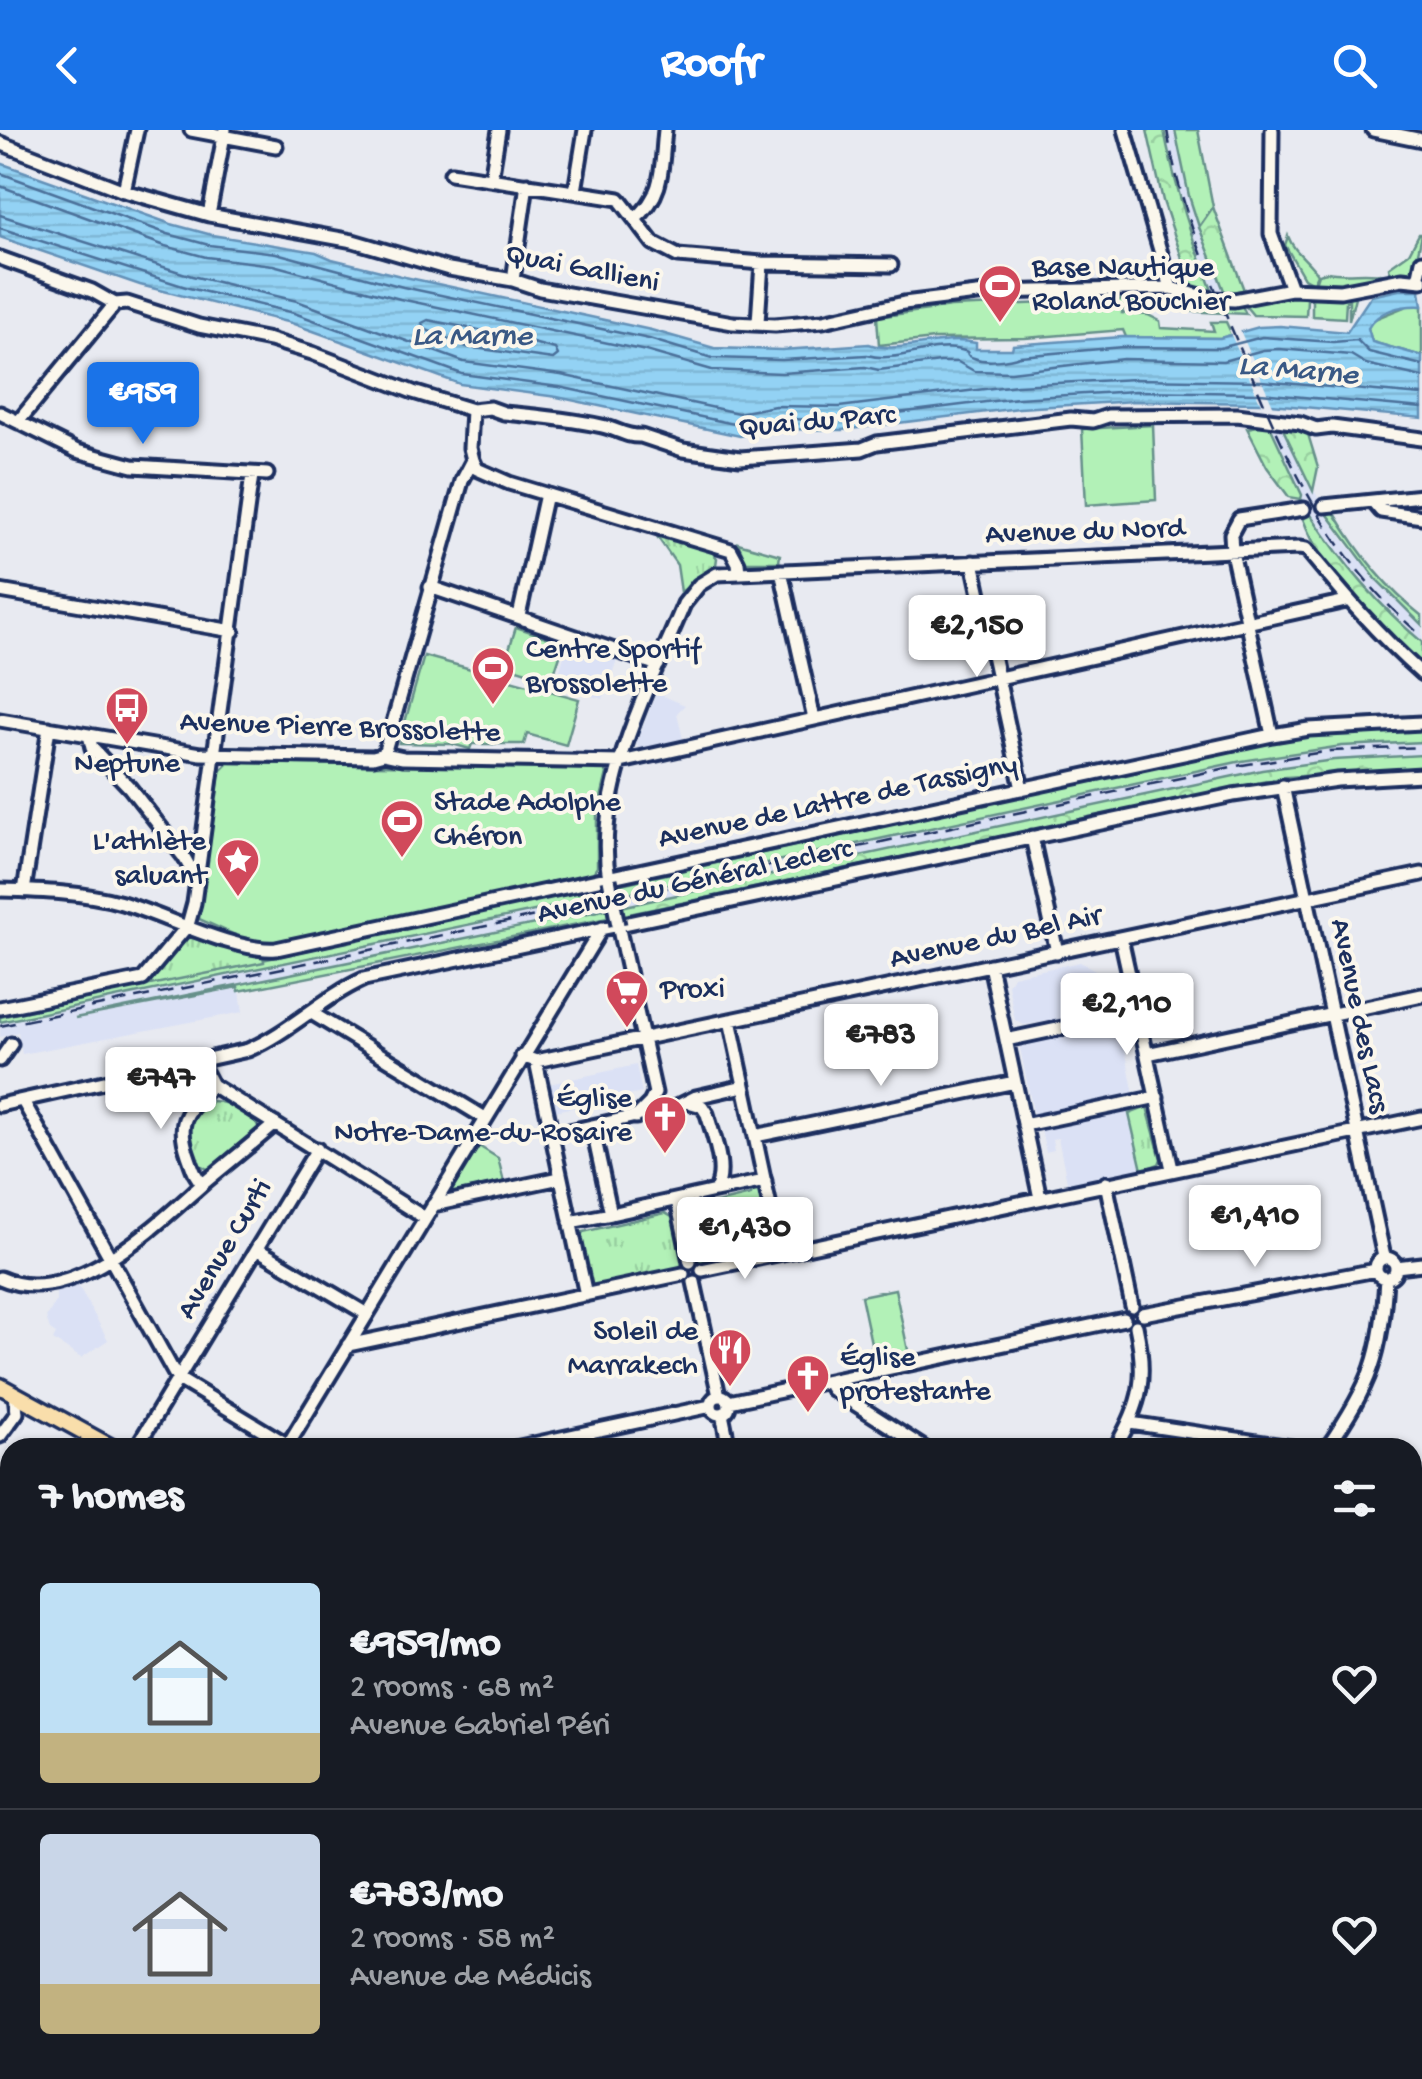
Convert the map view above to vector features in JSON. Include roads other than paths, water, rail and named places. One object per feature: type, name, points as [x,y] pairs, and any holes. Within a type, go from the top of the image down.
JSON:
[{"type":"main road","points":[[0,1386],[95,1438]]},
{"type":"street","points":[[124,191],[137,130]]},
{"type":"street","points":[[191,130],[224,133],[276,146]]},
{"type":"street","points":[[491,179],[499,130]]},
{"type":"street","points":[[574,191],[585,130]]},
{"type":"street","points":[[635,219],[653,203],[658,192],[665,130]]},
{"type":"street","points":[[1125,130],[1171,288]]},
{"type":"street","points":[[1272,130],[1271,234],[1291,289]]},
{"type":"street","points":[[1374,130],[1422,140]]},
{"type":"street","points":[[208,215],[224,133]]},
{"type":"street","name":"Quai Gallieni","points":[[0,143],[124,191],[208,215],[353,241],[449,268],[624,305],[733,323],[823,321],[904,303],[994,292],[1171,288],[1212,299],[1234,300],[1291,289],[1340,291],[1379,282],[1420,280]]},
{"type":"street","points":[[451,173],[618,199],[653,243],[678,256],[762,264],[892,264]]},
{"type":"street","points":[[514,280],[527,184]]},
{"type":"street","name":"Quai du Parc","points":[[0,258],[92,290],[115,304],[127,303],[199,326],[270,340],[472,410],[490,408],[596,425],[683,450],[740,458],[862,449],[877,442],[1071,420],[1093,421],[1108,416],[1237,414],[1316,429],[1332,427],[1422,439]]},
{"type":"street","points":[[1420,280],[1422,262]]},
{"type":"street","points":[[758,322],[762,264]]},
{"type":"street","points":[[18,422],[115,304]]},
{"type":"street","points":[[472,410],[470,448],[478,470],[731,550],[739,572]]},
{"type":"street","points":[[0,413],[77,450],[133,466],[268,474]]},
{"type":"street","points":[[384,754],[462,481],[473,460]]},
{"type":"street","points":[[0,1008],[143,978],[188,925],[252,475]]},
{"type":"street","points":[[519,616],[546,494]]},
{"type":"street","points":[[1324,506],[1422,496]]},
{"type":"street","points":[[1377,501],[1376,508],[1381,510],[1422,518]]},
{"type":"street","points":[[1272,735],[1231,534],[1239,519],[1304,509]]},
{"type":"street","points":[[636,1116],[654,1093],[608,878],[607,811],[658,665],[690,594],[724,573],[724,555],[714,544]]},
{"type":"street","name":"Avenue du Nord","points":[[724,573],[1306,549],[1346,601],[1422,674]]},
{"type":"street","points":[[973,562],[1022,789]]},
{"type":"street","points":[[781,571],[814,719]]},
{"type":"street","points":[[430,587],[658,665]]},
{"type":"street","points":[[0,591],[232,631]]},
{"type":"street","name":"Avenue Pierre Brossolette","points":[[0,720],[214,754],[373,758],[384,754],[403,758],[621,762],[1346,601]]},
{"type":"street","name":"Avenue de Lattre de Tassigny","points":[[0,890],[120,902],[252,949],[276,950],[1272,735],[1328,727],[1422,722]]},
{"type":"street","points":[[24,891],[49,728]]},
{"type":"street","points":[[89,735],[92,748],[130,788],[184,857],[197,880]]},
{"type":"street","name":"Avenue du Général Leclerc","points":[[0,1105],[248,1050],[269,1041],[328,997],[364,979],[1283,786],[1422,775]]},
{"type":"street","name":"Avenue des Lacs","points":[[1283,786],[1384,1258]]},
{"type":"street","points":[[1032,837],[1058,952]]},
{"type":"street","name":"Avenue du Bel Air","points":[[536,1061],[1422,874]]},
{"type":"street","points":[[292,1438],[602,928]]},
{"type":"street","points":[[1121,938],[1172,1170]]},
{"type":"street","points":[[990,965],[1040,1198]]},
{"type":"street","points":[[1147,1054],[1422,995]]},
{"type":"street","points":[[310,1012],[485,1118]]},
{"type":"street","points":[[1006,1040],[1138,1012]]},
{"type":"street","points":[[730,1020],[780,1253]]},
{"type":"street","points":[[0,1060],[11,1044]]},
{"type":"street","points":[[522,1056],[536,1061],[586,1296]]},
{"type":"street","points":[[200,1062],[212,1085],[425,1218]]},
{"type":"street","points":[[756,1136],[1015,1082]]},
{"type":"street","points":[[202,1184],[182,1138],[182,1127],[184,1116],[212,1085]]},
{"type":"street","points":[[552,1135],[744,1086]]},
{"type":"street","points":[[654,1093],[663,1099],[702,1106],[720,1173],[716,1191]]},
{"type":"street","points":[[1024,1124],[1156,1097]]},
{"type":"street","points":[[24,1100],[178,1378],[274,1438]]},
{"type":"street","points":[[348,1345],[689,1272],[696,1263],[702,1270],[1422,1118]]},
{"type":"street","points":[[0,1278],[24,1286],[42,1286],[70,1279],[109,1258],[174,1212],[275,1124]]},
{"type":"street","points":[[592,1126],[611,1214]]},
{"type":"street","name":"Avenue Curti","points":[[142,1438],[317,1149]]},
{"type":"street","points":[[433,1205],[560,1178]]},
{"type":"street","points":[[570,1222],[765,1181]]},
{"type":"street","points":[[1106,1183],[1137,1316],[1143,1372],[1139,1397],[1120,1438]]},
{"type":"street","points":[[677,1200],[689,1272],[727,1438]]},
{"type":"street","points":[[256,1249],[367,1314]]},
{"type":"street","points":[[1334,1438],[1372,1373],[1384,1318],[1381,1274],[1376,1263],[1384,1258],[1392,1260],[1396,1267]]},
{"type":"street","points":[[1396,1267],[1422,1264]]},
{"type":"street","points":[[563,1438],[1124,1318],[1126,1309],[1137,1316],[1393,1274],[1396,1267]]},
{"type":"street","points":[[828,1382],[832,1389],[908,1438]]},
{"type":"street","points":[[0,1436],[17,1412],[15,1394]]},
{"type":"street","points":[[1,1411],[39,1407]]},
{"type":"street","points":[[1130,1422],[1233,1438]]},
{"type":"water","name":"La Marne","points":[[0,163],[212,235],[316,252],[405,277],[651,330],[714,348],[782,350],[869,344],[893,347],[962,341],[976,343],[976,349],[1012,349],[1013,345],[1122,337],[1220,338],[1259,327],[1347,332],[1371,296],[1420,290],[1422,306],[1391,310],[1368,328],[1372,342],[1422,356],[1422,418],[1260,403],[1135,401],[1019,408],[842,430],[777,429],[740,436],[557,397],[460,384],[291,323],[140,285],[0,237]]},
{"type":"railway","points":[[1167,130],[1188,216],[1208,272],[1296,471],[1336,541],[1361,574],[1422,636]]},
{"type":"railway","points":[[0,1026],[1236,766],[1330,751],[1422,747]]},
{"type":"place","name":"Base Nautique Roland Bouchier","points":[[1000,324]]},
{"type":"place","name":"Centre Sportif Brossolette","points":[[493,706]]},
{"type":"place","name":"Neptune","points":[[127,746]]},
{"type":"place","name":"Stade Adolphe Chéron","points":[[402,859]]},
{"type":"place","name":"L'athlète saluant","points":[[238,898]]},
{"type":"place","name":"Proxi","points":[[627,1029]]},
{"type":"place","name":"Église Notre-Dame-du-Rosaire","points":[[665,1155]]},
{"type":"place","name":"Soleil de Marrakech","points":[[730,1388]]},
{"type":"place","name":"Église protestante","points":[[808,1414]]}]
